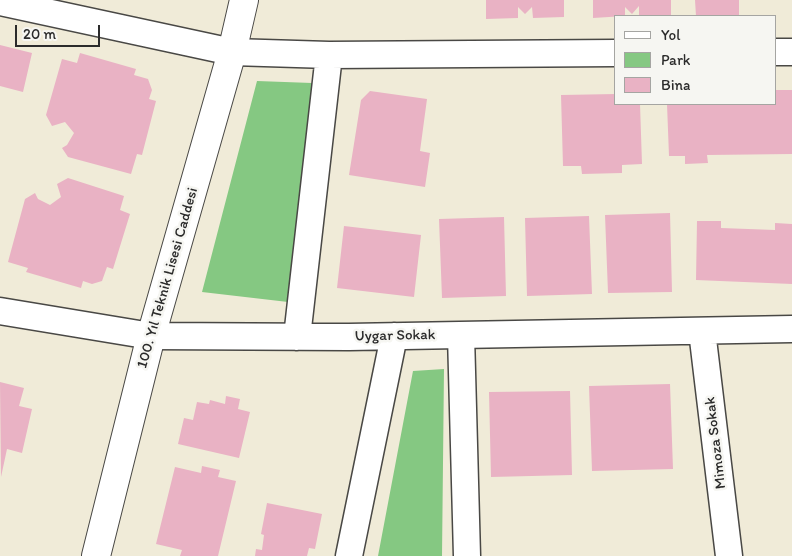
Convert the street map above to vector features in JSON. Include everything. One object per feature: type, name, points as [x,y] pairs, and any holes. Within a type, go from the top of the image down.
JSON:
[{"type":"main road","name":"100. Yıl Teknik Lisesi Caddesi","points":[[96,556],[151,336],[232,52],[244,0]]},
{"type":"street","points":[[0,2],[232,52],[329,55],[614,53]]},
{"type":"street","points":[[777,52],[792,52]]},
{"type":"street","points":[[297,337],[329,55]]},
{"type":"street","name":"Uygar Sokak","points":[[0,311],[151,336],[394,336],[792,329]]},
{"type":"street","name":"Mimoza Sokak","points":[[702,331],[729,556]]},
{"type":"street","points":[[461,335],[467,556]]},
{"type":"street","points":[[349,556],[394,336]]},
{"type":"green space","points":[[257,81],[312,83],[288,302],[202,292]]},
{"type":"green space","points":[[444,369],[442,556],[378,556],[413,371]]},
{"type":"building","points":[[486,0],[564,0],[564,17],[533,18],[532,7],[525,14],[518,7],[518,18],[486,19]]},
{"type":"building","points":[[593,0],[671,0],[671,15],[639,15],[639,6],[632,14],[625,7],[625,15],[593,18]]},
{"type":"building","points":[[695,0],[739,0],[739,15],[696,15]]},
{"type":"building","points":[[0,45],[32,53],[23,92],[0,86]]},
{"type":"building","points":[[80,53],[136,69],[134,75],[148,79],[152,90],[149,99],[156,101],[142,155],[137,154],[131,174],[68,157],[62,148],[67,145],[74,133],[65,122],[52,126],[46,115],[62,59],[77,63]]},
{"type":"building","points":[[777,90],[792,90],[792,154],[707,155],[708,163],[685,164],[685,156],[669,156],[667,105],[777,105]]},
{"type":"building","points":[[370,91],[427,99],[420,151],[430,153],[425,187],[349,175],[361,100]]},
{"type":"building","points":[[614,94],[614,105],[640,105],[642,164],[622,165],[622,173],[582,174],[581,166],[563,166],[561,95]]},
{"type":"building","points":[[68,178],[124,196],[120,210],[130,214],[113,269],[107,267],[102,281],[92,284],[83,281],[81,288],[26,272],[28,268],[8,262],[25,199],[35,193],[38,199],[50,205],[61,197],[57,184]]},
{"type":"building","points":[[670,213],[672,292],[608,293],[605,215]]},
{"type":"building","points":[[589,216],[592,294],[527,296],[525,218]]},
{"type":"building","points":[[504,217],[506,296],[442,298],[439,219]]},
{"type":"building","points":[[697,221],[721,221],[721,228],[775,230],[775,223],[792,224],[792,284],[696,280]]},
{"type":"building","points":[[344,226],[421,235],[414,297],[337,288]]},
{"type":"building","points":[[0,382],[24,388],[19,406],[32,409],[22,453],[7,449],[1,477]]},
{"type":"building","points":[[670,384],[673,469],[592,471],[589,386]]},
{"type":"building","points":[[570,391],[572,475],[491,477],[489,392]]},
{"type":"building","points":[[226,396],[240,399],[238,409],[250,412],[239,458],[178,444],[184,418],[193,420],[197,402],[209,404],[210,400],[225,404]]},
{"type":"building","points":[[202,466],[220,470],[218,477],[236,481],[218,556],[180,556],[182,550],[156,544],[175,467],[201,473]]},
{"type":"building","points":[[267,503],[322,514],[315,549],[309,548],[307,556],[255,556],[256,549],[262,550],[264,535],[261,534]]}]
